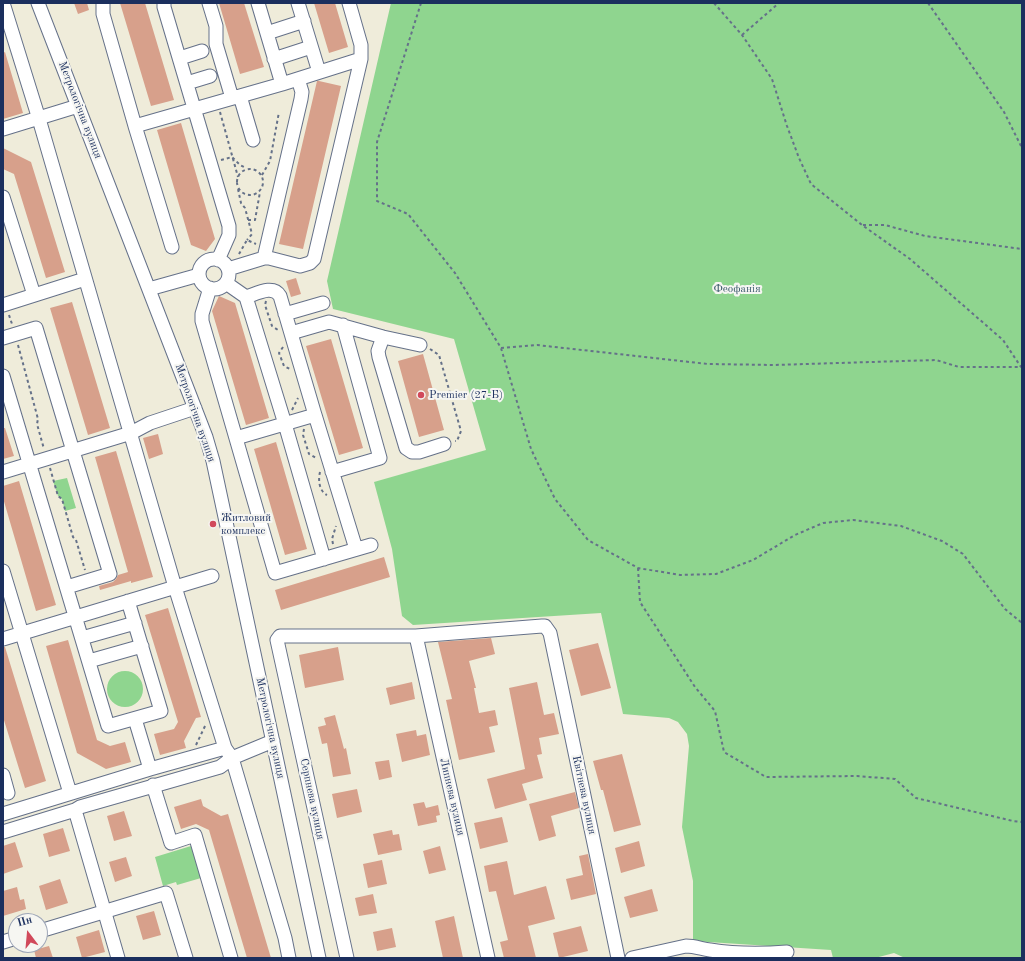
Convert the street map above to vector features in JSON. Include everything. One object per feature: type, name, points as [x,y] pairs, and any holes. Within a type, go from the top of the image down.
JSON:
[{"type":"street","points":[[3,3],[39,119],[175,587],[285,938],[289,958]]},
{"type":"street","name":"Метрологічна вулиця","points":[[38,3],[195,408],[213,461],[320,958]]},
{"type":"street","points":[[103,3],[103,14],[172,247]]},
{"type":"street","points":[[164,3],[229,226],[229,235],[218,260]]},
{"type":"street","points":[[209,3],[216,26],[216,44],[253,140]]},
{"type":"street","points":[[258,3],[282,84]]},
{"type":"street","points":[[298,3],[319,72]]},
{"type":"street","points":[[349,3],[361,45],[361,59],[314,259],[310,263],[300,266],[269,258],[232,265],[218,260],[209,260],[205,262],[202,266],[204,282],[202,321],[275,573],[370,545]]},
{"type":"street","points":[[267,33],[304,21]]},
{"type":"street","points":[[274,59],[311,47]]},
{"type":"street","points":[[180,58],[202,51]]},
{"type":"street","points":[[135,126],[282,84],[361,59]]},
{"type":"street","points":[[187,83],[210,76]]},
{"type":"street","points":[[264,258],[301,100],[302,92],[298,79]]},
{"type":"street","points":[[3,129],[78,106]]},
{"type":"street","points":[[3,197],[34,295]]},
{"type":"street","points":[[151,293],[204,282],[220,288],[226,283],[232,265]]},
{"type":"street","points":[[4,304],[85,279]]},
{"type":"street","points":[[226,283],[246,297],[285,424],[330,557]]},
{"type":"street","points":[[246,297],[269,290],[278,292],[280,296],[285,314],[285,336],[315,415],[326,471],[356,549]]},
{"type":"street","points":[[285,314],[323,303]]},
{"type":"street","points":[[285,336],[329,322],[383,337],[420,345]]},
{"type":"street","points":[[326,471],[380,458],[343,325]]},
{"type":"street","points":[[9,336],[36,328],[110,574],[67,587]]},
{"type":"street","points":[[383,337],[378,351],[379,357],[406,448],[412,452],[419,452],[444,444]]},
{"type":"street","points":[[3,376],[108,726],[161,711],[128,601]]},
{"type":"street","points":[[3,472],[131,433],[150,423],[195,408]]},
{"type":"street","points":[[236,438],[315,415]]},
{"type":"street","points":[[3,571],[70,793]]},
{"type":"street","points":[[3,639],[212,576]]},
{"type":"street","points":[[82,638],[135,623]]},
{"type":"street","name":"Квітнева вулиця","points":[[416,636],[542,626],[545,626],[550,632],[618,958]]},
{"type":"street","name":"Серпнева вулиця","points":[[346,958],[277,640],[280,636],[416,636]]},
{"type":"street","name":"Липнева вулиця","points":[[416,636],[488,958]]},
{"type":"street","points":[[89,661],[142,646]]},
{"type":"street","points":[[135,719],[150,769]]},
{"type":"street","points":[[7,810],[150,769],[228,753],[273,741]]},
{"type":"street","points":[[3,832],[75,810],[80,807],[220,766],[228,753]]},
{"type":"street","points":[[3,775],[8,793]]},
{"type":"street","points":[[153,785],[171,842],[196,835],[232,958]]},
{"type":"street","points":[[75,810],[118,958]]},
{"type":"street","points":[[48,928],[166,893],[186,958]]},
{"type":"street","points":[[632,958],[686,946],[695,946],[708,950],[735,953],[787,952]]},
{"type":"path","points":[[421,3],[377,142],[376,201],[408,214],[455,272],[501,348],[531,449],[555,499],[588,540],[638,568],[680,575],[716,574],[753,560],[795,535],[823,523],[853,520],[900,526],[942,541],[963,554],[1005,609],[1022,623]]},
{"type":"path","points":[[714,3],[742,35],[772,79],[786,126],[811,184],[862,225],[910,259],[1003,340],[1022,367]]},
{"type":"path","points":[[742,35],[779,3]]},
{"type":"path","points":[[928,3],[1004,112],[1022,148]]},
{"type":"path","points":[[219,109],[238,177],[237,185],[241,203],[245,208],[252,234],[232,265]]},
{"type":"path","points":[[262,175],[270,162],[279,112]]},
{"type":"path","points":[[232,157],[240,165],[247,169],[256,170],[262,175],[264,184],[260,192],[255,220],[248,220]]},
{"type":"path","points":[[238,177],[243,170],[247,169]]},
{"type":"path","points":[[237,185],[246,195],[251,196],[260,192]]},
{"type":"path","points":[[862,225],[885,225],[925,236],[1022,249]]},
{"type":"path","points":[[247,240],[259,245]]},
{"type":"path","points":[[266,299],[266,305],[272,326],[285,336],[279,353],[284,366],[291,370]]},
{"type":"path","points":[[4,304],[9,336],[38,419],[37,424],[58,496],[62,499],[73,538],[76,540],[88,580]]},
{"type":"path","points":[[420,345],[431,349],[440,355],[461,431],[457,441],[444,444]]},
{"type":"path","points":[[501,348],[537,345],[708,364],[774,365],[936,360],[959,367],[1022,367]]},
{"type":"path","points":[[291,411],[301,393]]},
{"type":"path","points":[[305,424],[303,435],[309,454],[316,458],[318,464]]},
{"type":"path","points":[[326,471],[318,480],[323,493],[332,498]]},
{"type":"path","points":[[330,557],[332,539],[337,524]]},
{"type":"path","points":[[638,568],[640,602],[695,687],[715,711],[724,752],[766,777],[857,776],[895,779],[916,798],[1022,822]]},
{"type":"path","points":[[196,745],[209,718]]},
{"type":"green space","name":"Феофанія","points":[[391,3],[1022,3],[1022,958],[905,958],[894,953],[875,958],[833,958],[831,950],[693,941],[693,881],[682,827],[689,746],[687,734],[678,722],[669,718],[623,714],[601,613],[413,625],[402,616],[392,549],[374,482],[486,450],[454,339],[333,309],[327,281]]},
{"type":"green space","points":[[67,478],[76,508],[65,511],[62,499],[58,496],[53,481]]},
{"type":"green space","points":[[129,671],[138,676],[142,682],[142,696],[138,702],[129,707],[121,707],[112,702],[108,696],[107,685],[112,676],[118,672]]},
{"type":"green space","points":[[191,846],[201,878],[177,885],[176,882],[163,886],[155,857]]},
{"type":"building","points":[[74,3],[87,3],[89,10],[78,14]]},
{"type":"building","points":[[120,3],[145,3],[174,100],[151,106]]},
{"type":"building","points":[[219,3],[244,3],[264,67],[240,74]]},
{"type":"building","points":[[314,3],[335,3],[348,47],[329,53]]},
{"type":"building","points":[[5,52],[23,113],[3,119],[3,53]]},
{"type":"building","points":[[317,81],[341,86],[303,249],[279,244]]},
{"type":"building","points":[[181,123],[215,239],[206,251],[191,245],[157,130]]},
{"type":"building","points":[[3,148],[31,162],[65,272],[46,278],[14,174],[3,169]]},
{"type":"building","points":[[296,278],[301,294],[291,297],[286,281]]},
{"type":"building","points":[[219,296],[235,303],[269,418],[246,425],[212,311]]},
{"type":"building","points":[[72,302],[110,428],[88,435],[50,308]]},
{"type":"building","points":[[331,339],[363,448],[339,455],[306,346]]},
{"type":"building","name":"Premier (27-Б)","points":[[423,354],[444,430],[419,437],[398,361]]},
{"type":"building","points":[[3,428],[5,428],[14,456],[3,459]]},
{"type":"building","points":[[158,434],[163,454],[149,459],[143,438]]},
{"type":"building","points":[[276,442],[307,549],[285,555],[254,449]]},
{"type":"building","points":[[116,451],[153,577],[131,583],[131,581],[100,590],[99,586],[113,582],[118,575],[128,572],[95,457]]},
{"type":"building","points":[[19,481],[56,605],[36,611],[3,498],[3,486]]},
{"type":"building","points":[[384,557],[390,577],[281,610],[275,590]]},
{"type":"building","points":[[168,608],[201,717],[196,718],[184,741],[186,748],[160,755],[154,734],[174,729],[178,722],[145,615]]},
{"type":"building","points":[[491,638],[495,654],[469,661],[476,688],[474,688],[479,713],[495,710],[498,725],[489,727],[495,752],[459,760],[446,700],[452,699],[438,642]]},
{"type":"building","points":[[68,640],[97,740],[110,746],[125,742],[131,762],[106,769],[77,753],[46,646]]},
{"type":"building","points":[[598,643],[611,688],[581,696],[569,650]]},
{"type":"building","points":[[3,647],[5,647],[46,781],[25,788],[3,717]]},
{"type":"building","points":[[338,647],[344,680],[305,688],[299,655]]},
{"type":"building","points":[[412,682],[415,699],[390,705],[386,688]]},
{"type":"building","points":[[537,682],[544,715],[554,713],[559,734],[539,738],[542,754],[537,755],[543,778],[522,784],[527,800],[495,809],[487,779],[525,769],[509,688]]},
{"type":"building","points":[[335,715],[344,749],[346,748],[351,774],[333,777],[327,743],[322,744],[318,727],[326,725],[324,718]]},
{"type":"building","points":[[416,730],[417,736],[426,734],[430,755],[402,762],[396,734]]},
{"type":"building","points":[[622,754],[641,825],[614,832],[603,790],[601,790],[593,761]]},
{"type":"building","points":[[389,760],[392,777],[379,780],[375,762]]},
{"type":"building","points":[[357,789],[362,812],[337,818],[332,794]]},
{"type":"building","points":[[575,792],[579,808],[551,816],[556,836],[539,841],[529,804]]},
{"type":"building","points":[[201,799],[203,806],[221,816],[228,814],[271,958],[247,958],[209,830],[196,824],[181,829],[174,807]]},
{"type":"building","points":[[424,802],[426,808],[438,805],[440,815],[436,816],[437,822],[418,826],[413,804]]},
{"type":"building","points":[[124,811],[132,836],[114,841],[107,816]]},
{"type":"building","points":[[502,817],[508,842],[480,849],[474,823]]},
{"type":"building","points":[[63,828],[70,851],[49,857],[43,834]]},
{"type":"building","points":[[392,830],[393,835],[399,834],[402,850],[378,855],[373,834]]},
{"type":"building","points":[[639,841],[645,866],[621,873],[615,848]]},
{"type":"building","points":[[15,842],[23,867],[3,874],[3,846]]},
{"type":"building","points":[[440,846],[446,870],[429,874],[423,851]]},
{"type":"building","points":[[588,854],[596,894],[571,900],[566,879],[583,875],[579,856]]},
{"type":"building","points":[[126,857],[132,876],[115,882],[109,862]]},
{"type":"building","points":[[382,860],[387,884],[368,888],[363,864]]},
{"type":"building","points":[[507,861],[514,895],[546,886],[555,919],[528,926],[536,958],[504,958],[500,942],[508,940],[496,891],[489,892],[484,866]]},
{"type":"building","points":[[60,879],[68,903],[46,910],[39,886]]},
{"type":"building","points":[[17,887],[20,900],[24,899],[26,909],[8,913],[8,914],[3,916],[3,891]]},
{"type":"building","points":[[652,889],[658,911],[630,918],[624,897]]},
{"type":"building","points":[[373,894],[377,913],[359,916],[355,898]]},
{"type":"building","points":[[154,911],[161,935],[143,940],[136,916]]},
{"type":"building","points":[[454,916],[463,958],[443,958],[435,921]]},
{"type":"building","points":[[581,926],[588,951],[559,958],[553,933]]},
{"type":"building","points":[[392,928],[396,947],[377,951],[373,932]]},
{"type":"building","points":[[99,930],[105,952],[82,958],[76,937]]},
{"type":"building","points":[[48,946],[53,958],[36,958],[35,953],[48,953]]},
{"type":"place","name":"Premier (27-Б)","points":[[421,395]]},
{"type":"place","name":"Житловий комплекс","points":[[213,524]]}]
